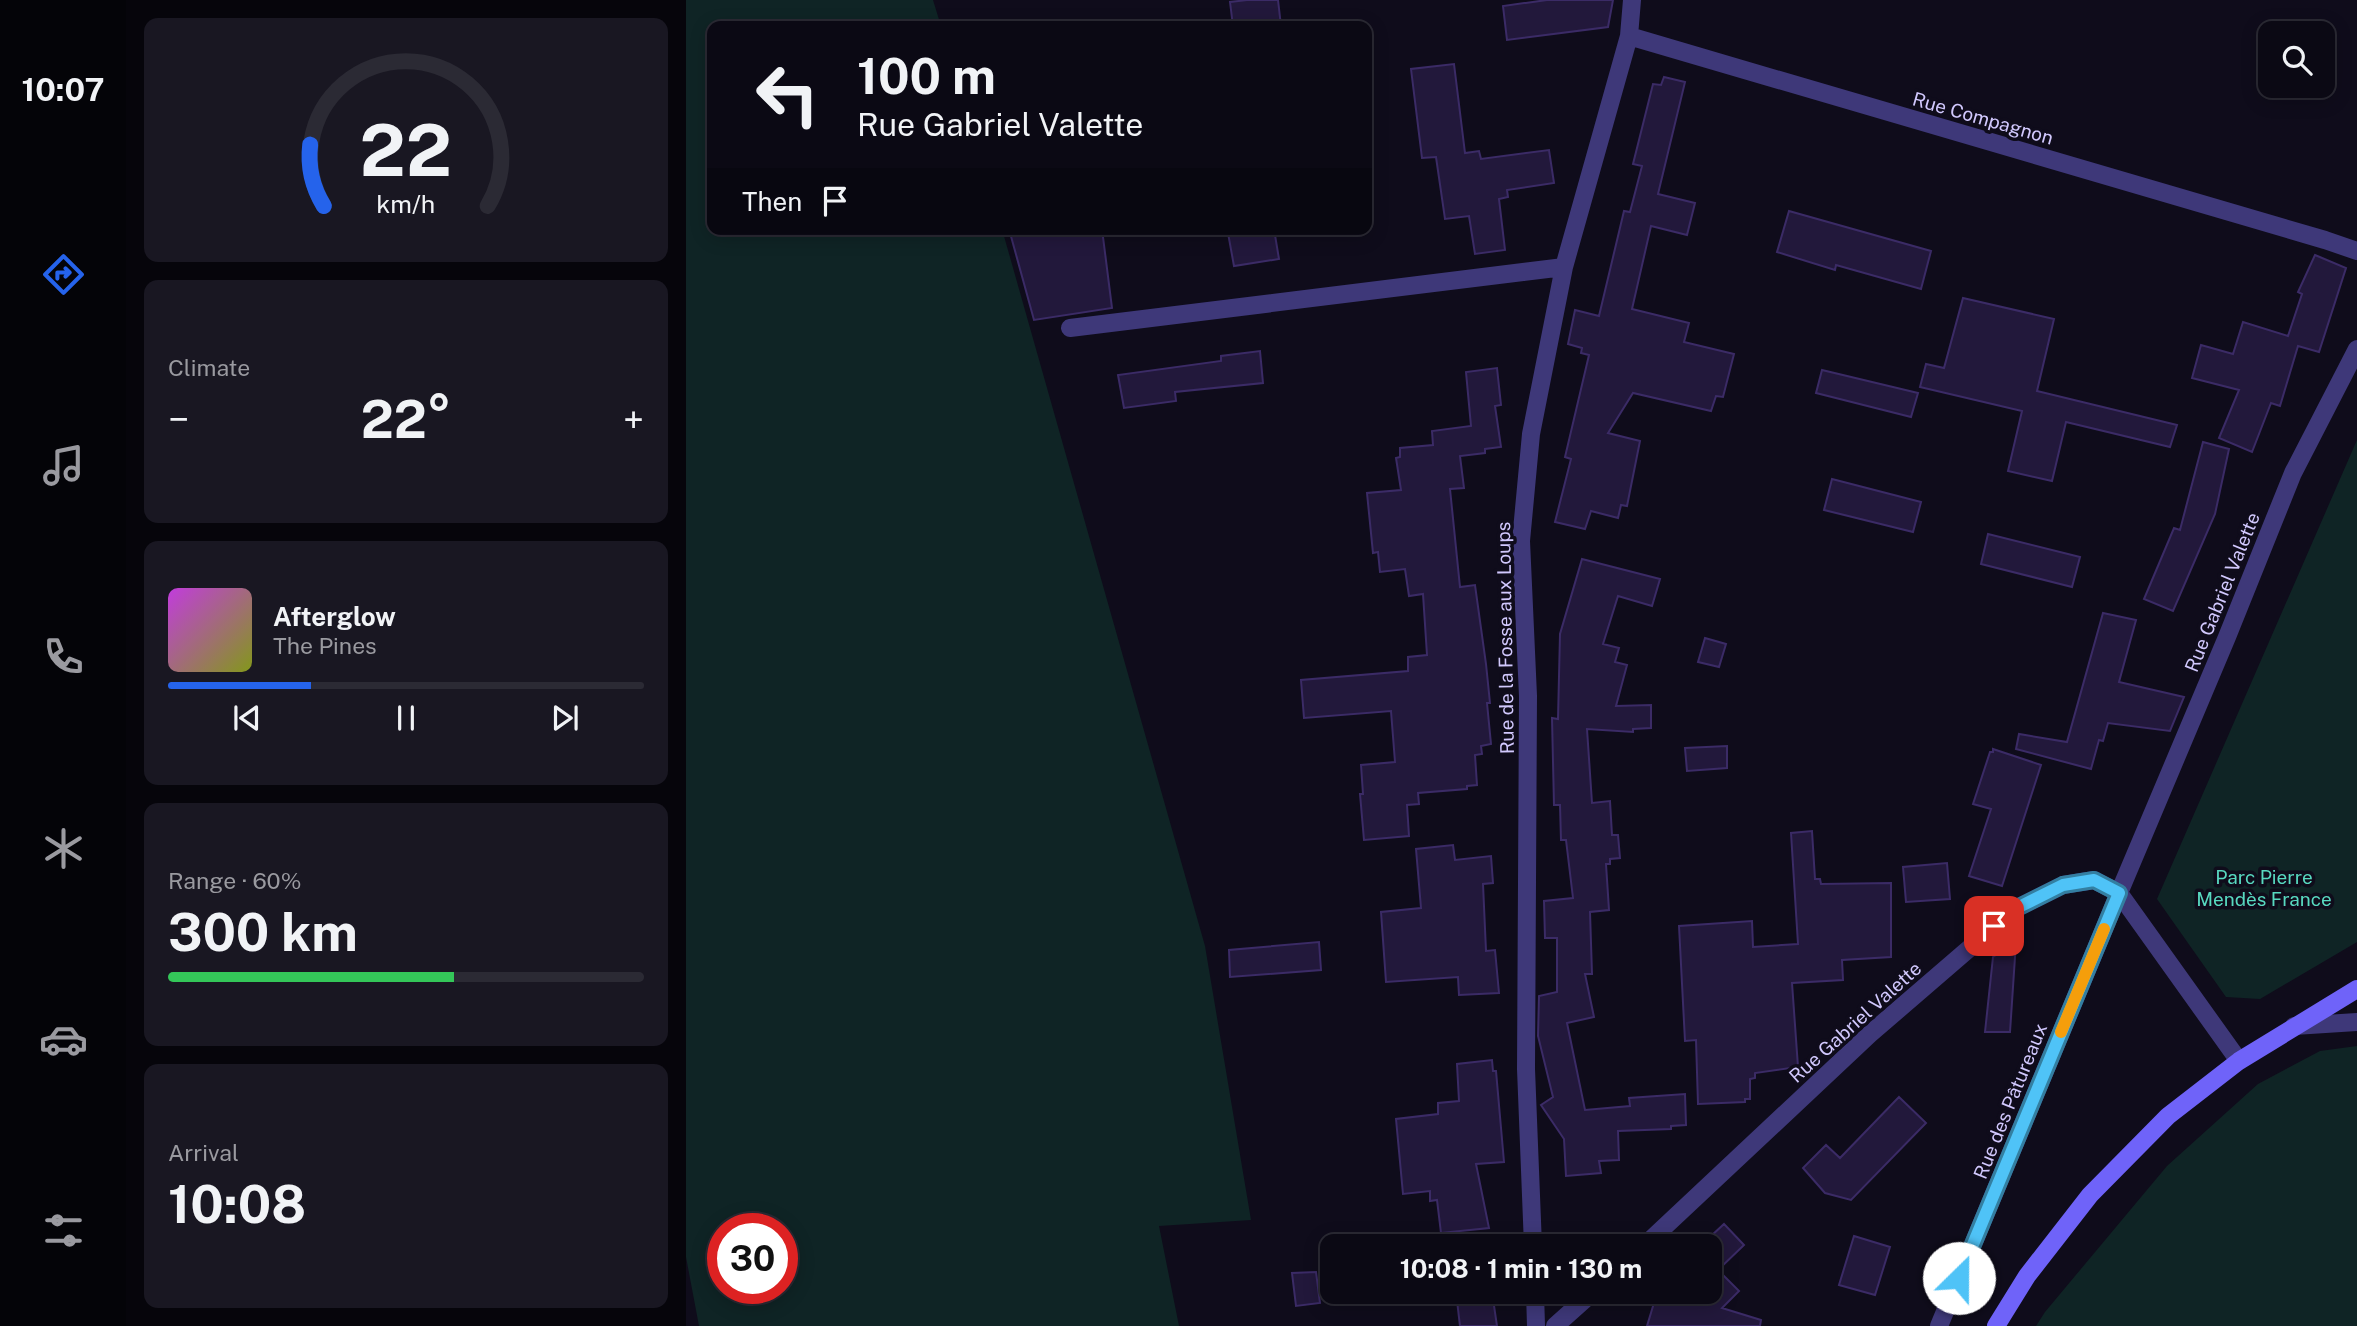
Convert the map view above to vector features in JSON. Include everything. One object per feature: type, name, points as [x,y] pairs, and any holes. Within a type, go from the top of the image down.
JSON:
[{"type":"main road","points":[[1996,1326],[2027,1276],[2090,1195],[2168,1116],[2239,1061],[2357,989]]},
{"type":"street","name":"Rue de la Fosse aux Loups","points":[[1533,1234],[1526,1069],[1528,696],[1521,541],[1531,434],[1564,267],[1629,36],[1632,0]]},
{"type":"street","name":"Rue Compagnon","points":[[1629,36],[2357,251]]},
{"type":"street","points":[[1070,328],[1564,267]]},
{"type":"street","name":"Rue Gabriel Valette","points":[[1657,1234],[1870,1034],[2015,909],[2063,885],[2094,880],[2119,893],[2293,473],[2357,349]]},
{"type":"street","points":[[2119,893],[2239,1061]]},
{"type":"street","name":"Rue des Pâtureaux","points":[[1939,1326],[2119,893]]},
{"type":"street","points":[[2294,1026],[2357,1021]]},
{"type":"street","points":[[1535,1304],[1536,1326]]},
{"type":"street","points":[[1555,1326],[1580,1304]]},
{"type":"green space","points":[[686,0],[933,0],[939,21],[707,21],[707,235],[1004,235],[1205,946],[1251,1220],[1159,1226],[1179,1326],[699,1326],[686,1257]]},
{"type":"green space","name":"Parc Pierre Mendès France","points":[[2357,440],[2357,942],[2260,999],[2226,997],[2157,899]]},
{"type":"green space","points":[[2357,1046],[2357,1326],[2036,1326],[2167,1166],[2258,1084],[2320,1051]]},
{"type":"building","points":[[1278,0],[1280,21],[1232,21],[1230,2]]},
{"type":"building","points":[[1547,0],[1613,0],[1608,27],[1507,40],[1503,6]]},
{"type":"building","points":[[1454,64],[1465,153],[1479,151],[1481,159],[1549,150],[1554,183],[1507,190],[1508,197],[1499,199],[1505,250],[1475,254],[1469,216],[1445,219],[1436,157],[1422,158],[1411,69]]},
{"type":"building","points":[[1664,77],[1685,82],[1658,194],[1695,203],[1687,235],[1651,226],[1632,309],[1689,323],[1684,342],[1734,354],[1723,397],[1716,396],[1711,411],[1633,393],[1608,433],[1640,441],[1627,506],[1621,505],[1618,518],[1591,511],[1585,529],[1555,522],[1571,459],[1565,457],[1589,355],[1581,353],[1582,348],[1568,344],[1575,310],[1599,316],[1624,211],[1630,212],[1642,166],[1633,164],[1653,84],[1661,85]]},
{"type":"building","points":[[1789,211],[1931,251],[1921,289],[1836,265],[1835,270],[1777,252]]},
{"type":"building","points":[[1011,235],[1103,235],[1112,308],[1034,320]]},
{"type":"building","points":[[1228,235],[1275,235],[1279,259],[1234,266]]},
{"type":"building","points":[[2315,255],[2346,268],[2319,352],[2298,346],[2280,406],[2271,403],[2252,452],[2219,438],[2239,390],[2192,378],[2201,345],[2233,354],[2243,322],[2288,336],[2302,294],[2298,292]]},
{"type":"building","points":[[1963,298],[2054,319],[2037,391],[2177,425],[2170,447],[2066,422],[2052,481],[2008,471],[2022,411],[1920,387],[1926,364],[1944,368]]},
{"type":"building","points":[[1260,351],[1263,383],[1175,392],[1176,401],[1124,408],[1118,375],[1221,361],[1221,356]]},
{"type":"building","points":[[1497,368],[1501,405],[1495,406],[1501,447],[1485,449],[1485,453],[1460,456],[1464,488],[1450,489],[1460,587],[1475,585],[1490,703],[1487,703],[1491,744],[1481,746],[1482,754],[1475,755],[1477,785],[1467,786],[1467,789],[1418,793],[1419,804],[1407,805],[1409,836],[1364,840],[1360,794],[1363,794],[1361,765],[1395,762],[1391,711],[1304,718],[1301,680],[1408,671],[1408,657],[1427,655],[1423,594],[1409,596],[1405,569],[1380,572],[1378,552],[1373,553],[1367,493],[1401,490],[1396,458],[1400,457],[1400,448],[1433,445],[1432,431],[1471,426],[1466,372]]},
{"type":"building","points":[[1822,370],[1918,393],[1911,417],[1816,393]]},
{"type":"building","points":[[2203,442],[2229,449],[2215,514],[2173,611],[2144,599],[2174,528],[2180,530]]},
{"type":"building","points":[[1832,479],[1921,502],[1913,532],[1824,510]]},
{"type":"building","points":[[1988,534],[2080,557],[2072,587],[1981,564]]},
{"type":"building","points":[[1582,559],[1660,579],[1652,606],[1618,596],[1603,644],[1619,648],[1615,662],[1627,665],[1616,706],[1651,705],[1651,728],[1633,729],[1633,732],[1587,729],[1592,803],[1610,801],[1612,835],[1618,835],[1620,858],[1610,859],[1610,864],[1606,864],[1609,910],[1590,912],[1592,974],[1585,974],[1594,1017],[1567,1023],[1585,1110],[1630,1106],[1629,1098],[1685,1094],[1686,1125],[1671,1126],[1671,1129],[1618,1131],[1619,1160],[1599,1161],[1601,1173],[1566,1176],[1564,1139],[1541,1105],[1553,1097],[1538,1036],[1539,996],[1557,992],[1557,938],[1545,938],[1544,901],[1573,898],[1566,840],[1561,840],[1560,805],[1554,805],[1552,718],[1558,719],[1560,634]]},
{"type":"building","points":[[2103,613],[2136,620],[2119,682],[2184,697],[2170,731],[2108,723],[2103,741],[2099,740],[2091,769],[2016,749],[2019,734],[2067,742]]},
{"type":"building","points":[[1705,638],[1726,644],[1719,667],[1698,662]]},
{"type":"building","points":[[1727,746],[1727,768],[1687,771],[1685,748]]},
{"type":"building","points":[[1993,749],[2041,765],[2002,886],[1969,876],[1991,809],[1973,804]]},
{"type":"building","points":[[1812,831],[1815,879],[1820,879],[1821,884],[1891,883],[1891,957],[1842,960],[1843,980],[1792,983],[1798,1067],[1755,1073],[1755,1078],[1750,1079],[1750,1099],[1745,1099],[1745,1102],[1698,1104],[1696,1040],[1685,1041],[1679,926],[1752,921],[1753,947],[1798,944],[1791,833]]},
{"type":"building","points":[[1453,845],[1455,860],[1491,856],[1493,883],[1483,884],[1486,951],[1495,950],[1499,993],[1459,995],[1458,977],[1386,982],[1381,912],[1421,908],[1416,849]]},
{"type":"building","points":[[1947,863],[1950,899],[1906,902],[1903,867]]},
{"type":"building","points":[[1319,942],[1321,970],[1230,977],[1229,950]]},
{"type":"building","points":[[2016,942],[2010,1032],[1985,1032],[1993,957]]},
{"type":"building","points":[[1492,1060],[1493,1071],[1496,1071],[1504,1162],[1476,1164],[1489,1228],[1441,1233],[1437,1200],[1430,1201],[1430,1191],[1403,1194],[1396,1119],[1438,1114],[1438,1103],[1459,1101],[1457,1064]]},
{"type":"building","points":[[1899,1097],[1926,1123],[1851,1200],[1825,1193],[1803,1168],[1826,1145],[1840,1158]]},
{"type":"building","points":[[1724,1224],[1744,1245],[1722,1266],[1722,1234],[1713,1234]]},
{"type":"building","points":[[1854,1236],[1890,1247],[1875,1295],[1839,1285]]},
{"type":"building","points":[[1316,1272],[1320,1303],[1296,1306],[1292,1273]]},
{"type":"building","points":[[1722,1274],[1739,1291],[1722,1308],[1761,1320],[1760,1326],[1647,1326],[1654,1304],[1722,1304]]},
{"type":"building","points":[[1457,1304],[1494,1304],[1497,1326],[1460,1326]]},
{"type":"slow traffic","points":[[2061,1032],[2104,929]]},
{"type":"route","points":[[1959,1278],[2119,893],[2094,880],[2063,885],[2015,909],[1994,926]]}]
